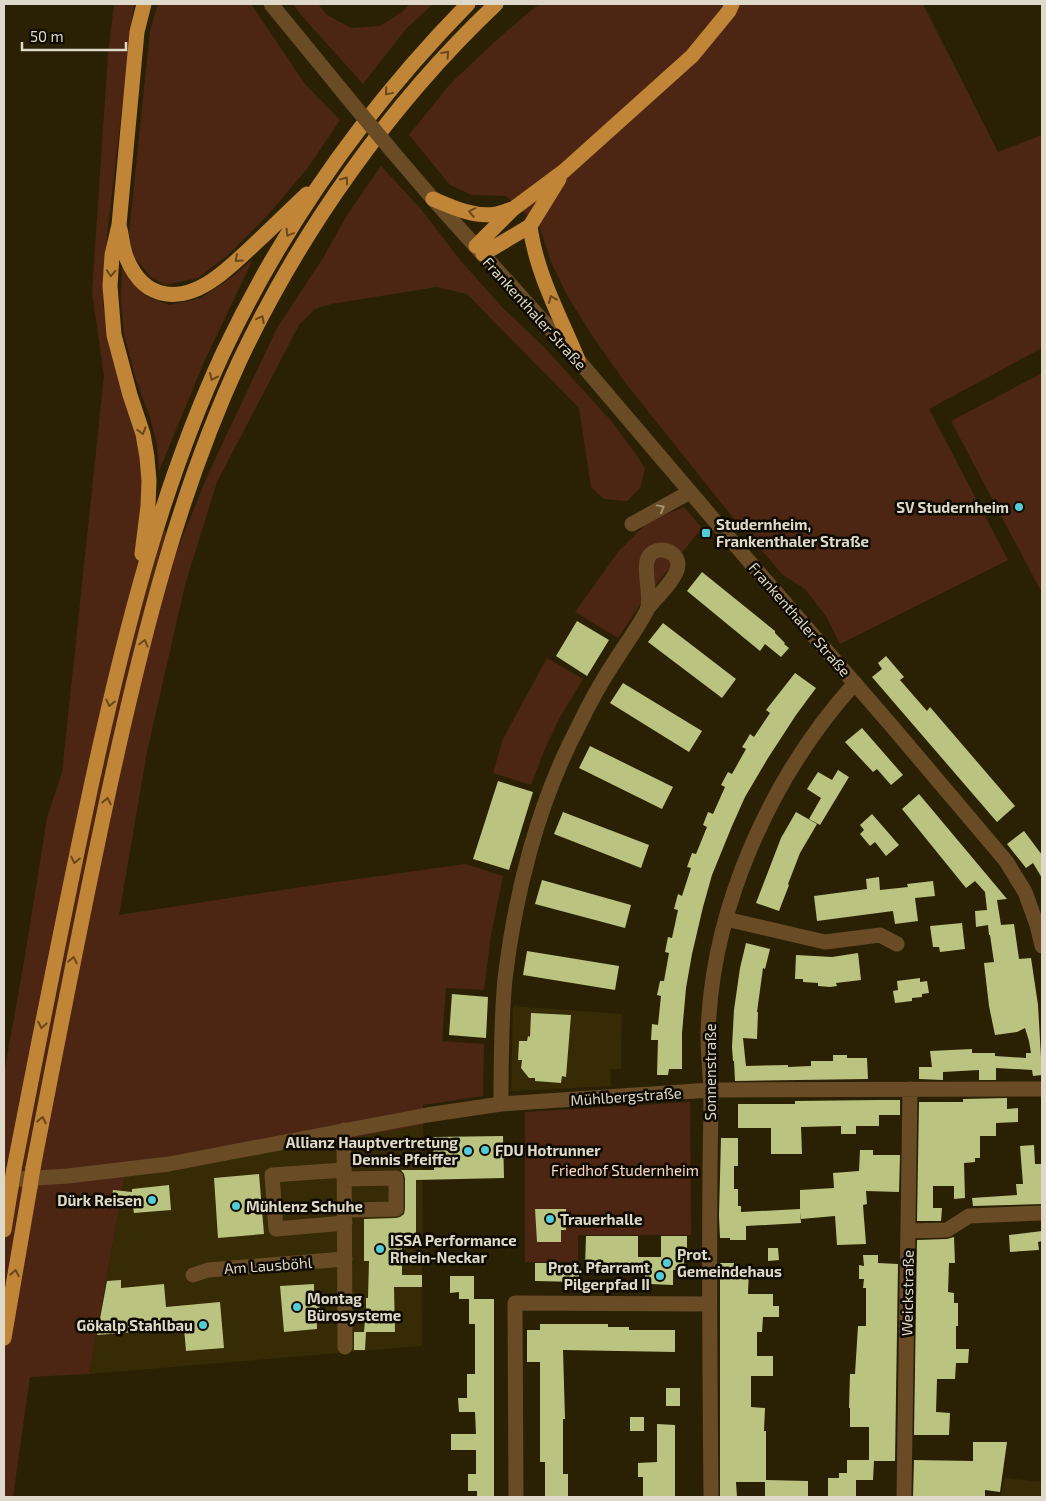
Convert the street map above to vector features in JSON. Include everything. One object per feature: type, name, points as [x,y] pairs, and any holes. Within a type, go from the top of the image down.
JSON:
[{"type":"highway","points":[[139,588],[148,506],[149,481],[147,457],[143,434],[114,335],[110,286],[112,255],[119,225],[137,32],[144,4]]},
{"type":"highway","points":[[4,1230],[7,1184],[14,1169],[49,988],[113,689],[139,588],[167,495],[198,412],[224,353],[267,270],[324,177],[380,102],[468,4]]},
{"type":"highway","points":[[4,1338],[33,1168],[94,859],[131,692],[184,502],[215,419],[239,363],[261,318],[309,235],[342,184],[422,80],[480,18],[496,4]]},
{"type":"highway","points":[[480,18],[503,4]]},
{"type":"highway","points":[[716,24],[718,4]]},
{"type":"highway","points":[[479,250],[513,209],[564,171],[692,56],[710,35],[716,24],[729,11],[732,4]]},
{"type":"highway","points":[[479,250],[530,226],[564,171]]},
{"type":"highway","points":[[119,225],[126,258],[137,278],[147,287],[159,293],[174,295],[190,292],[216,278],[324,177]]},
{"type":"highway","points":[[433,199],[457,209],[477,214],[495,214],[513,209]]},
{"type":"highway","points":[[530,226],[533,247],[544,278],[578,360]]},
{"type":"street","name":"Frankenthaler Straße","points":[[271,4],[433,199],[578,360],[1006,861],[1024,892],[1037,925],[1042,946]]},
{"type":"street","points":[[632,524],[690,492]]},
{"type":"street","points":[[501,1104],[502,1017],[506,971],[518,901],[536,831],[562,761],[578,727],[611,666],[648,608]]},
{"type":"street","name":"Sonnenstraße","points":[[711,1497],[709,1304],[710,1090],[708,1035],[714,980],[726,919],[750,847],[770,806],[803,750],[836,704],[855,683]]},
{"type":"street","points":[[726,919],[825,942],[880,935],[897,944]]},
{"type":"street","name":"Mühlbergstraße","points":[[7,1184],[169,1164],[427,1115],[501,1104],[710,1090],[1042,1088]]},
{"type":"street","name":"Weickstraße","points":[[904,1497],[910,1089]]},
{"type":"street","points":[[344,1130],[345,1347]]},
{"type":"street","points":[[344,1174],[396,1178],[396,1209],[276,1229],[272,1176],[344,1174]]},
{"type":"street","points":[[908,1231],[947,1230],[969,1216],[1042,1213]]},
{"type":"street","name":"Am Lausböhl","points":[[193,1276],[208,1270],[345,1259]]},
{"type":"street","points":[[516,1497],[515,1303],[709,1304]]},
{"type":"shaded area","points":[[513,1006],[622,1014],[621,1069],[610,1069],[611,1086],[511,1091]]},
{"type":"shaded area","points":[[423,1125],[422,1346],[89,1374],[125,1176],[170,1170]]},
{"type":"shaded area","points":[[1004,1478],[1042,1482],[1042,1497],[1001,1497]]},
{"type":"green space","points":[[114,4],[134,4],[107,236],[103,305],[113,360],[136,431],[144,478],[175,556],[208,474],[277,328],[323,258],[347,215],[381,166],[420,208],[461,261],[502,307],[545,348],[612,422],[645,469],[640,488],[627,501],[604,499],[591,487],[579,408],[467,294],[437,287],[331,304],[315,309],[299,325],[217,482],[185,585],[147,752],[119,915],[465,864],[503,876],[491,935],[484,990],[446,988],[442,1041],[484,1044],[483,1096],[423,1105],[423,1125],[170,1170],[125,1176],[89,1374],[30,1377],[13,1497],[4,1497],[4,1074],[47,818],[62,773],[104,376],[92,292],[108,55]]},
{"type":"green space","points":[[158,4],[251,4],[305,84],[340,120],[307,169],[266,217],[229,254],[198,278],[165,285],[151,277],[134,257],[129,233],[150,31]]},
{"type":"green space","points":[[293,4],[318,4],[327,15],[351,28],[380,26],[402,12],[410,4],[433,4],[406,29],[363,84]]},
{"type":"green space","points":[[539,4],[923,4],[998,152],[1042,135],[1042,348],[929,409],[1008,560],[840,644],[826,616],[805,589],[783,575],[726,509],[627,385],[593,337],[568,297],[551,262],[540,228],[506,196],[472,195],[450,185],[409,135],[450,84],[501,36]]},
{"type":"green space","points":[[253,259],[204,362],[159,471],[157,445],[150,417],[136,380],[124,334],[121,299],[122,267],[131,282],[149,298],[170,305],[201,298],[232,277]]},
{"type":"green space","name":"SV Studernheim","points":[[1042,373],[1042,593],[951,421]]},
{"type":"green space","points":[[684,507],[702,528],[641,603],[618,638],[575,612],[618,552],[649,521]]},
{"type":"green space","points":[[547,658],[583,679],[559,719],[531,785],[493,773],[503,739]]},
{"type":"green space","name":"Friedhof Studernheim","points":[[690,1102],[691,1235],[578,1235],[578,1262],[525,1262],[525,1112]]},
{"type":"building","points":[[702,572],[775,631],[789,648],[781,657],[765,644],[760,651],[687,591]]},
{"type":"building","points":[[577,621],[609,640],[587,676],[556,656]]},
{"type":"building","points":[[663,623],[736,679],[722,698],[648,642]]},
{"type":"building","points":[[886,656],[904,677],[900,680],[927,711],[930,707],[1015,806],[997,822],[872,677],[882,669],[878,663]]},
{"type":"building","points":[[795,673],[816,688],[768,758],[745,797],[732,826],[712,875],[692,954],[686,988],[682,1033],[682,1069],[669,1069],[668,1075],[657,1075],[658,1040],[651,1040],[652,1024],[658,1025],[661,996],[657,995],[660,981],[664,981],[669,953],[665,952],[668,937],[672,938],[678,910],[674,909],[678,894],[682,896],[691,868],[687,867],[692,853],[696,854],[707,827],[703,825],[708,812],[713,814],[725,787],[721,785],[728,772],[732,774],[746,749],[742,747],[750,734],[754,737],[770,713],[766,710]]},
{"type":"building","points":[[623,683],[702,731],[689,752],[610,703]]},
{"type":"building","points":[[862,728],[903,775],[891,785],[877,769],[873,772],[845,742]]},
{"type":"building","points":[[590,746],[673,787],[662,809],[579,768]]},
{"type":"building","points":[[838,770],[849,777],[820,825],[809,819],[821,798],[807,789],[818,772],[832,780]]},
{"type":"building","points":[[498,781],[533,792],[509,870],[473,859]]},
{"type":"building","points":[[919,794],[1007,899],[997,900],[1001,925],[1014,924],[1019,959],[1031,958],[1038,1005],[1042,1075],[1033,1076],[1032,1070],[996,1068],[996,1080],[979,1080],[979,1070],[943,1072],[943,1080],[919,1079],[919,1067],[932,1067],[930,1051],[972,1049],[972,1053],[995,1053],[995,1056],[1026,1058],[1026,1053],[1031,1053],[1025,1028],[1017,1032],[995,1035],[989,1006],[984,963],[994,962],[990,935],[988,925],[976,927],[975,911],[987,910],[985,892],[975,881],[966,888],[902,809]]},
{"type":"building","points":[[563,812],[649,845],[641,868],[554,834]]},
{"type":"building","points":[[796,812],[817,824],[800,853],[779,911],[756,903],[781,838]]},
{"type":"building","points":[[872,814],[899,845],[886,856],[875,842],[870,846],[860,834],[864,830],[860,825]]},
{"type":"building","points":[[1024,831],[1042,855],[1042,878],[1033,863],[1026,868],[1007,844]]},
{"type":"building","points":[[879,877],[880,890],[908,887],[907,884],[933,881],[935,896],[915,898],[918,921],[895,924],[893,911],[817,921],[814,896],[867,889],[866,879]]},
{"type":"building","points":[[542,880],[631,905],[625,928],[535,904]]},
{"type":"building","points":[[962,923],[965,949],[940,952],[939,947],[933,947],[930,926]]},
{"type":"building","points":[[746,943],[770,949],[765,969],[763,968],[757,1012],[757,1039],[743,1038],[746,1066],[811,1066],[811,1061],[833,1061],[833,1055],[847,1055],[847,1058],[867,1058],[868,1079],[735,1081],[732,1047],[734,1010]]},
{"type":"building","points":[[527,951],[619,966],[615,990],[523,975]]},
{"type":"building","points":[[858,953],[861,980],[836,983],[837,986],[830,987],[818,986],[818,983],[803,982],[803,979],[795,979],[796,955],[832,957]]},
{"type":"building","points":[[920,978],[920,982],[927,981],[929,993],[922,994],[922,997],[912,998],[912,1001],[895,1003],[893,991],[898,990],[897,981]]},
{"type":"building","points":[[452,994],[488,997],[486,1038],[449,1035]]},
{"type":"building","points":[[531,1013],[571,1015],[566,1077],[562,1076],[561,1083],[535,1081],[535,1078],[529,1078],[521,1068],[522,1060],[518,1060],[519,1041],[527,1041],[528,1036],[530,1037]]},
{"type":"building","points":[[1007,1098],[1007,1109],[1018,1108],[1018,1122],[996,1123],[996,1136],[980,1136],[980,1158],[975,1158],[975,1162],[964,1163],[965,1198],[954,1199],[954,1186],[933,1186],[933,1208],[942,1208],[941,1221],[917,1221],[919,1102],[963,1102],[963,1099]]},
{"type":"building","points":[[900,1100],[900,1115],[879,1115],[879,1126],[856,1126],[856,1134],[841,1134],[841,1126],[801,1127],[802,1154],[771,1154],[771,1128],[738,1128],[738,1104],[795,1104],[795,1101]]},
{"type":"building","points":[[503,1136],[504,1178],[416,1180],[416,1235],[402,1235],[402,1275],[422,1275],[422,1287],[394,1287],[395,1332],[366,1332],[365,1350],[354,1350],[354,1332],[364,1332],[366,1298],[368,1298],[369,1261],[364,1261],[364,1219],[396,1218],[404,1214],[405,1178],[401,1170],[434,1170],[433,1137]]},
{"type":"building","points":[[721,1138],[738,1138],[738,1166],[734,1166],[734,1189],[738,1189],[738,1206],[741,1206],[741,1212],[800,1209],[800,1190],[834,1188],[833,1173],[859,1171],[860,1150],[873,1150],[873,1155],[900,1155],[899,1192],[866,1191],[867,1204],[863,1205],[866,1244],[837,1245],[835,1216],[801,1219],[800,1211],[801,1223],[746,1226],[746,1240],[720,1238]]},
{"type":"building","points":[[1034,1145],[1035,1164],[1042,1164],[1042,1204],[973,1206],[972,1198],[1017,1195],[1016,1184],[1023,1184],[1020,1146]]},
{"type":"building","points":[[259,1174],[264,1234],[218,1238],[214,1178]]},
{"type":"building","points":[[169,1185],[171,1210],[134,1213],[133,1207],[111,1203],[113,1190],[132,1192],[132,1189]]},
{"type":"building","name":"Trauerhalle","points":[[535,1209],[566,1209],[566,1230],[561,1230],[561,1242],[537,1242]]},
{"type":"building","points":[[1042,1231],[1042,1241],[1038,1242],[1039,1250],[1010,1252],[1009,1235]]},
{"type":"building","points":[[586,1236],[638,1236],[638,1257],[661,1257],[661,1236],[687,1236],[687,1254],[684,1254],[684,1270],[673,1270],[673,1285],[645,1282],[645,1268],[585,1268]]},
{"type":"building","points":[[954,1237],[955,1263],[949,1263],[948,1292],[954,1293],[954,1303],[958,1303],[956,1349],[969,1349],[968,1363],[956,1363],[955,1379],[937,1379],[936,1412],[950,1413],[949,1435],[914,1435],[917,1240]]},
{"type":"building","points":[[768,1248],[778,1248],[779,1260],[768,1261]]},
{"type":"building","points":[[863,1255],[878,1255],[878,1263],[898,1264],[895,1461],[874,1461],[873,1480],[856,1480],[856,1497],[828,1497],[828,1478],[839,1478],[839,1473],[847,1473],[847,1460],[869,1460],[869,1427],[850,1427],[849,1408],[850,1374],[855,1374],[858,1326],[866,1326],[866,1288],[863,1288],[864,1279],[859,1279],[859,1265],[864,1266]]},
{"type":"building","points":[[535,1263],[579,1263],[579,1282],[535,1281]]},
{"type":"building","points":[[720,1263],[734,1263],[734,1269],[749,1269],[748,1294],[773,1294],[773,1306],[779,1306],[779,1317],[763,1317],[762,1332],[757,1332],[757,1356],[773,1356],[773,1376],[751,1376],[751,1407],[765,1408],[766,1480],[808,1481],[808,1497],[765,1497],[765,1482],[736,1482],[737,1497],[720,1497]]},
{"type":"building","points":[[450,1276],[474,1276],[474,1299],[494,1299],[494,1497],[477,1497],[477,1491],[468,1491],[468,1474],[476,1474],[476,1450],[451,1450],[451,1434],[476,1434],[475,1412],[459,1412],[458,1398],[467,1398],[467,1374],[475,1374],[475,1324],[469,1324],[469,1299],[459,1299],[459,1292],[450,1293]]},
{"type":"building","points":[[121,1280],[121,1288],[164,1284],[166,1307],[220,1302],[224,1348],[186,1351],[184,1328],[97,1335],[107,1281]]},
{"type":"building","points":[[314,1284],[314,1293],[318,1293],[320,1309],[316,1310],[317,1329],[284,1332],[280,1286]]},
{"type":"building","points":[[540,1324],[608,1324],[608,1327],[629,1327],[629,1330],[675,1330],[675,1352],[563,1350],[565,1419],[563,1419],[563,1474],[568,1474],[568,1497],[545,1497],[545,1462],[540,1462],[540,1362],[527,1362],[527,1330],[540,1330]]},
{"type":"building","points":[[666,1388],[680,1388],[680,1406],[666,1406]]},
{"type":"building","points":[[630,1417],[644,1417],[644,1431],[630,1431]]},
{"type":"building","points":[[657,1424],[675,1425],[675,1497],[643,1497],[643,1477],[638,1477],[638,1463],[657,1462]]},
{"type":"building","points":[[973,1442],[1007,1442],[1000,1492],[985,1490],[985,1497],[913,1497],[914,1460],[973,1461]]},
{"type":"place","name":"SV Studernheim","points":[[1019,507]]},
{"type":"place","name":"Studernheim, Frankenthaler Straße","points":[[706,533]]},
{"type":"place","name":"FDU Hotrunner","points":[[485,1150]]},
{"type":"place","name":"Allianz Hauptvertretung Dennis Pfeiffer","points":[[468,1151]]},
{"type":"place","name":"Dürk Reisen","points":[[152,1200]]},
{"type":"place","name":"Mühlenz Schuhe","points":[[236,1206]]},
{"type":"place","name":"Trauerhalle","points":[[550,1219]]},
{"type":"place","name":"ISSA Performance Rhein-Neckar","points":[[380,1249]]},
{"type":"place","name":"Prot. Gemeindehaus","points":[[667,1263]]},
{"type":"place","name":"Prot. Pfarramt Pilgerpfad II","points":[[660,1276]]},
{"type":"place","name":"Montag Bürosysteme","points":[[297,1307]]},
{"type":"place","name":"Gökalp Stahlbau","points":[[203,1325]]}]
